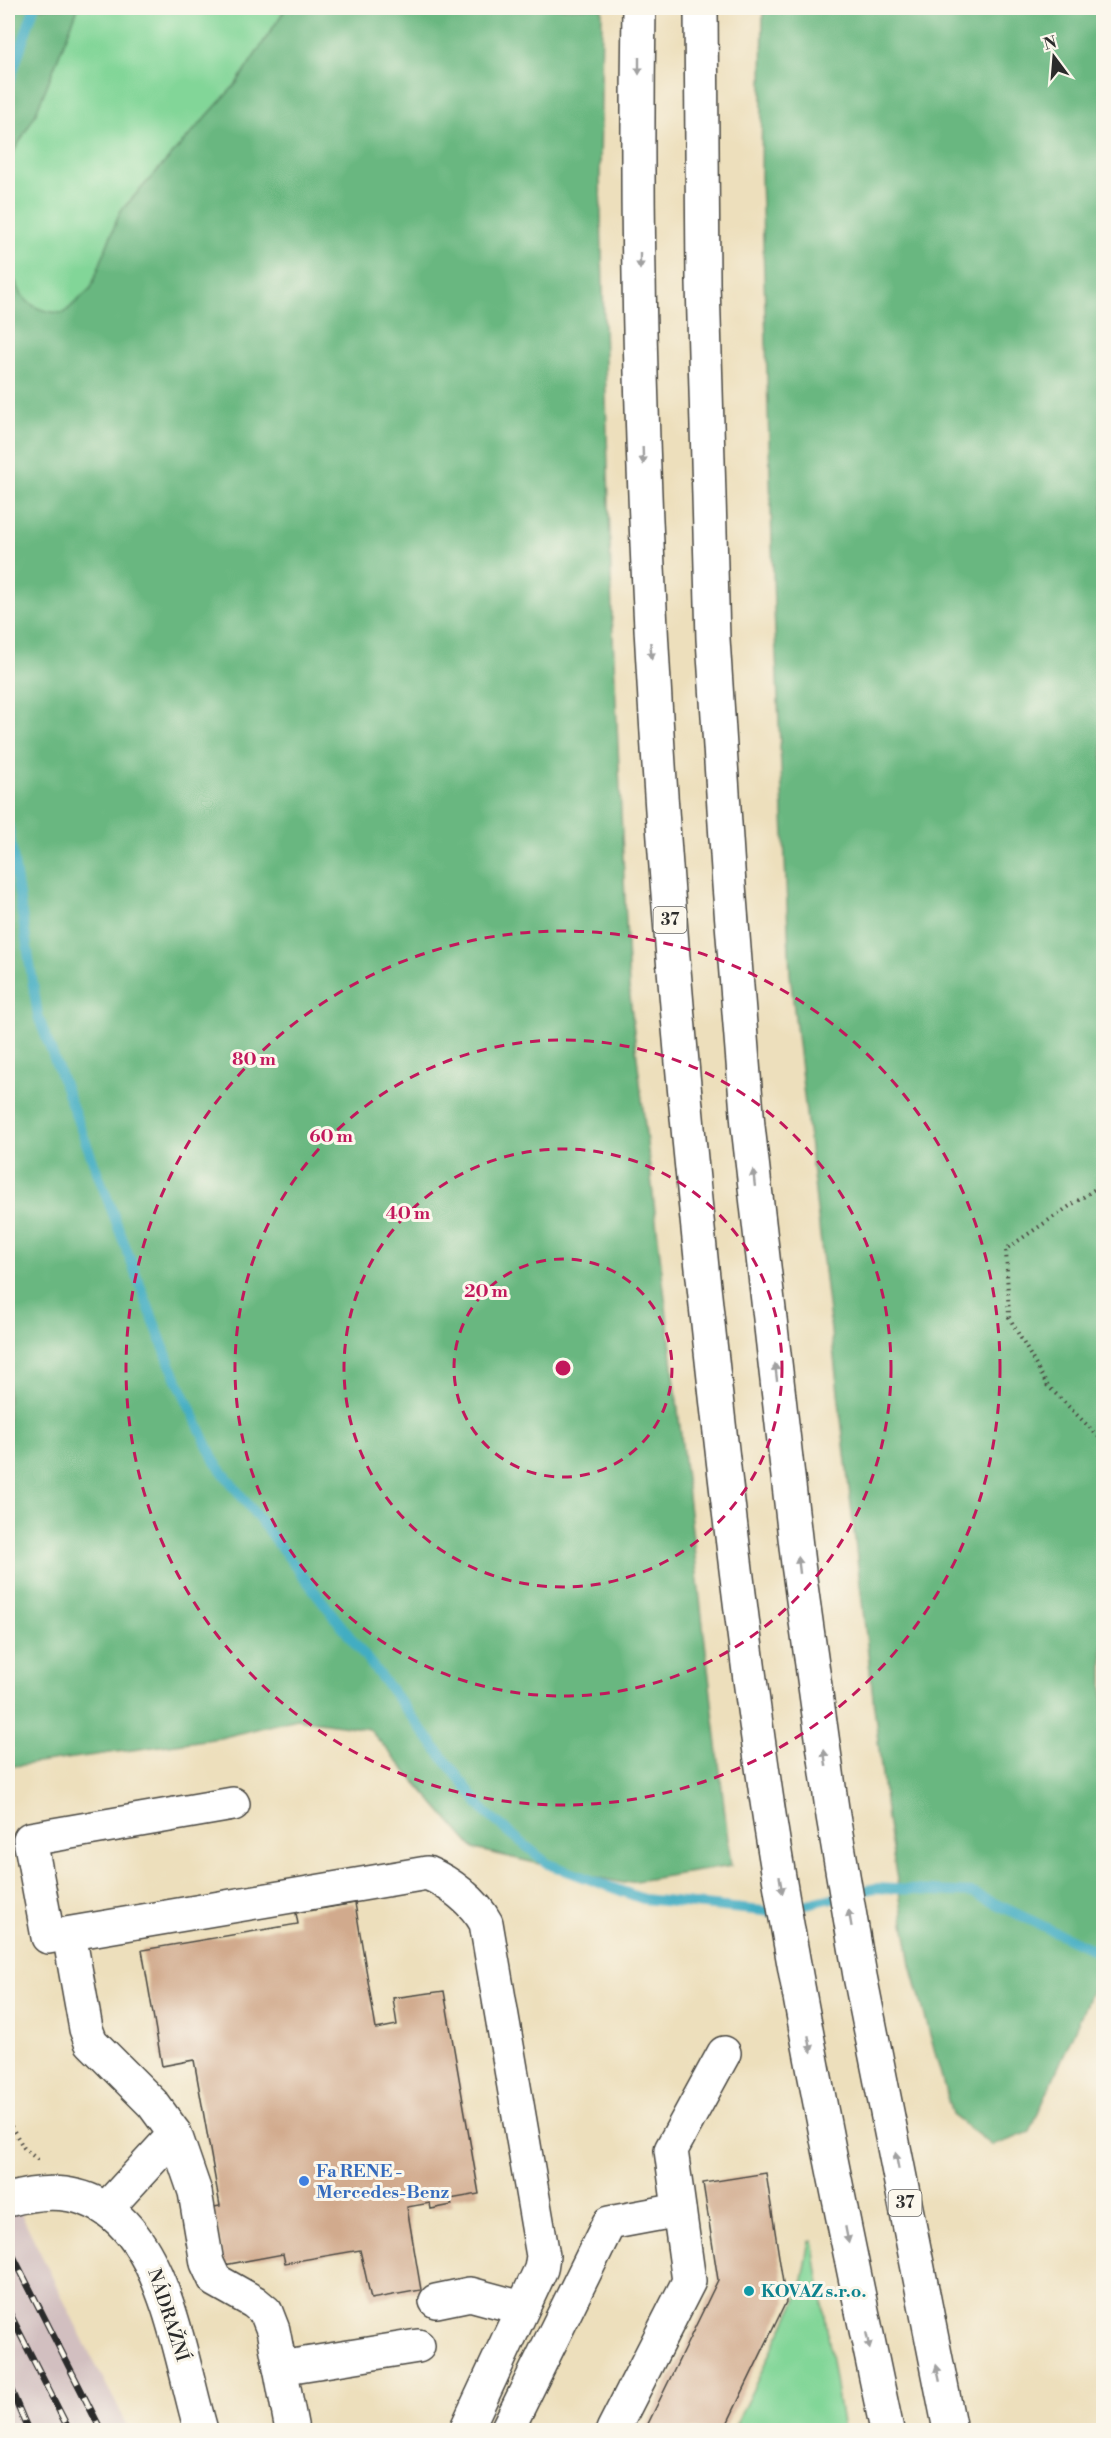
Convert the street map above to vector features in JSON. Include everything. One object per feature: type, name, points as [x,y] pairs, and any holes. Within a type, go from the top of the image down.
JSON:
[{"type":"main road","name":"37","points":[[639,8],[642,432],[650,626],[666,876],[686,1113],[716,1402],[771,1827],[798,1986],[887,2430]]},
{"type":"main road","name":"37","points":[[701,8],[706,431],[713,639],[748,1126],[798,1564],[833,1816],[860,1976],[950,2430]]},
{"type":"main road","points":[[233,1804],[30,1839],[48,1937],[427,1873],[439,1878],[479,1910],[486,1923],[543,2256],[541,2269],[466,2430]]},
{"type":"main road","points":[[69,1934],[86,2029],[91,2042],[153,2104],[175,2134],[195,2192],[207,2264],[215,2280],[254,2302],[266,2312],[273,2330],[292,2430]]},
{"type":"main road","points":[[613,2430],[689,2281],[670,2150],[724,2053]]},
{"type":"main road","points":[[106,2209],[175,2134]]},
{"type":"main road","name":"NÁDRAŽNÍ","points":[[8,2200],[27,2196],[66,2194],[106,2209],[141,2246],[155,2270],[178,2338],[201,2430]]},
{"type":"main road","points":[[507,2430],[609,2223],[679,2210]]},
{"type":"main road","points":[[436,2301],[470,2294],[522,2308]]},
{"type":"main road","points":[[280,2368],[418,2346]]},
{"type":"path","points":[[1104,1183],[1006,1249],[1009,1317],[1047,1385],[1104,1442]]},
{"type":"shaded area","points":[[8,2187],[90,2354],[130,2430],[8,2430]]},
{"type":"green space","points":[[8,8],[78,8],[35,115],[8,162]]},
{"type":"green space","points":[[78,8],[286,8],[236,84],[120,212],[91,288],[64,313],[42,312],[24,299],[8,266],[8,162],[35,115]]},
{"type":"green space","points":[[286,8],[602,8],[600,178],[612,614],[629,988],[731,1866],[623,1883],[474,1849],[369,1729],[297,1719],[220,1738],[8,1767],[8,266],[27,301],[42,310],[64,313],[91,288],[120,212],[236,84]]},
{"type":"green space","points":[[763,8],[1103,8],[1103,1965],[1030,2132],[993,2146],[952,2115],[911,1965],[887,1819],[790,974],[774,608],[761,176]]},
{"type":"green space","points":[[813,2240],[843,2430],[733,2430],[801,2291],[810,2241]]},
{"type":"building","points":[[355,1903],[376,2029],[397,2025],[393,1998],[444,1991],[479,2194],[450,2199],[452,2205],[431,2209],[430,2203],[407,2207],[421,2290],[371,2299],[360,2250],[285,2263],[283,2254],[224,2265],[214,2207],[220,2206],[194,2060],[162,2066],[142,1950],[298,1924],[296,1913]]},
{"type":"building","name":"KOVAZ s.r.o.","points":[[766,2173],[786,2302],[724,2430],[645,2430],[718,2280],[703,2183]]},
{"type":"waterway","points":[[8,86],[34,8]]},
{"type":"waterway","points":[[8,825],[38,1016],[170,1364],[215,1462],[486,1813],[548,1864],[643,1899],[773,1912],[875,1888],[973,1893],[1104,1955]]},
{"type":"railway","points":[[8,2246],[101,2430]]},
{"type":"railway","points":[[8,2310],[69,2430]]},
{"type":"railway","points":[[8,2383],[28,2430]]},
{"type":"place","name":"Fa RENE - Mercedes-Benz","points":[[304,2181]]},
{"type":"place","name":"KOVAZ s.r.o.","points":[[749,2291]]}]
